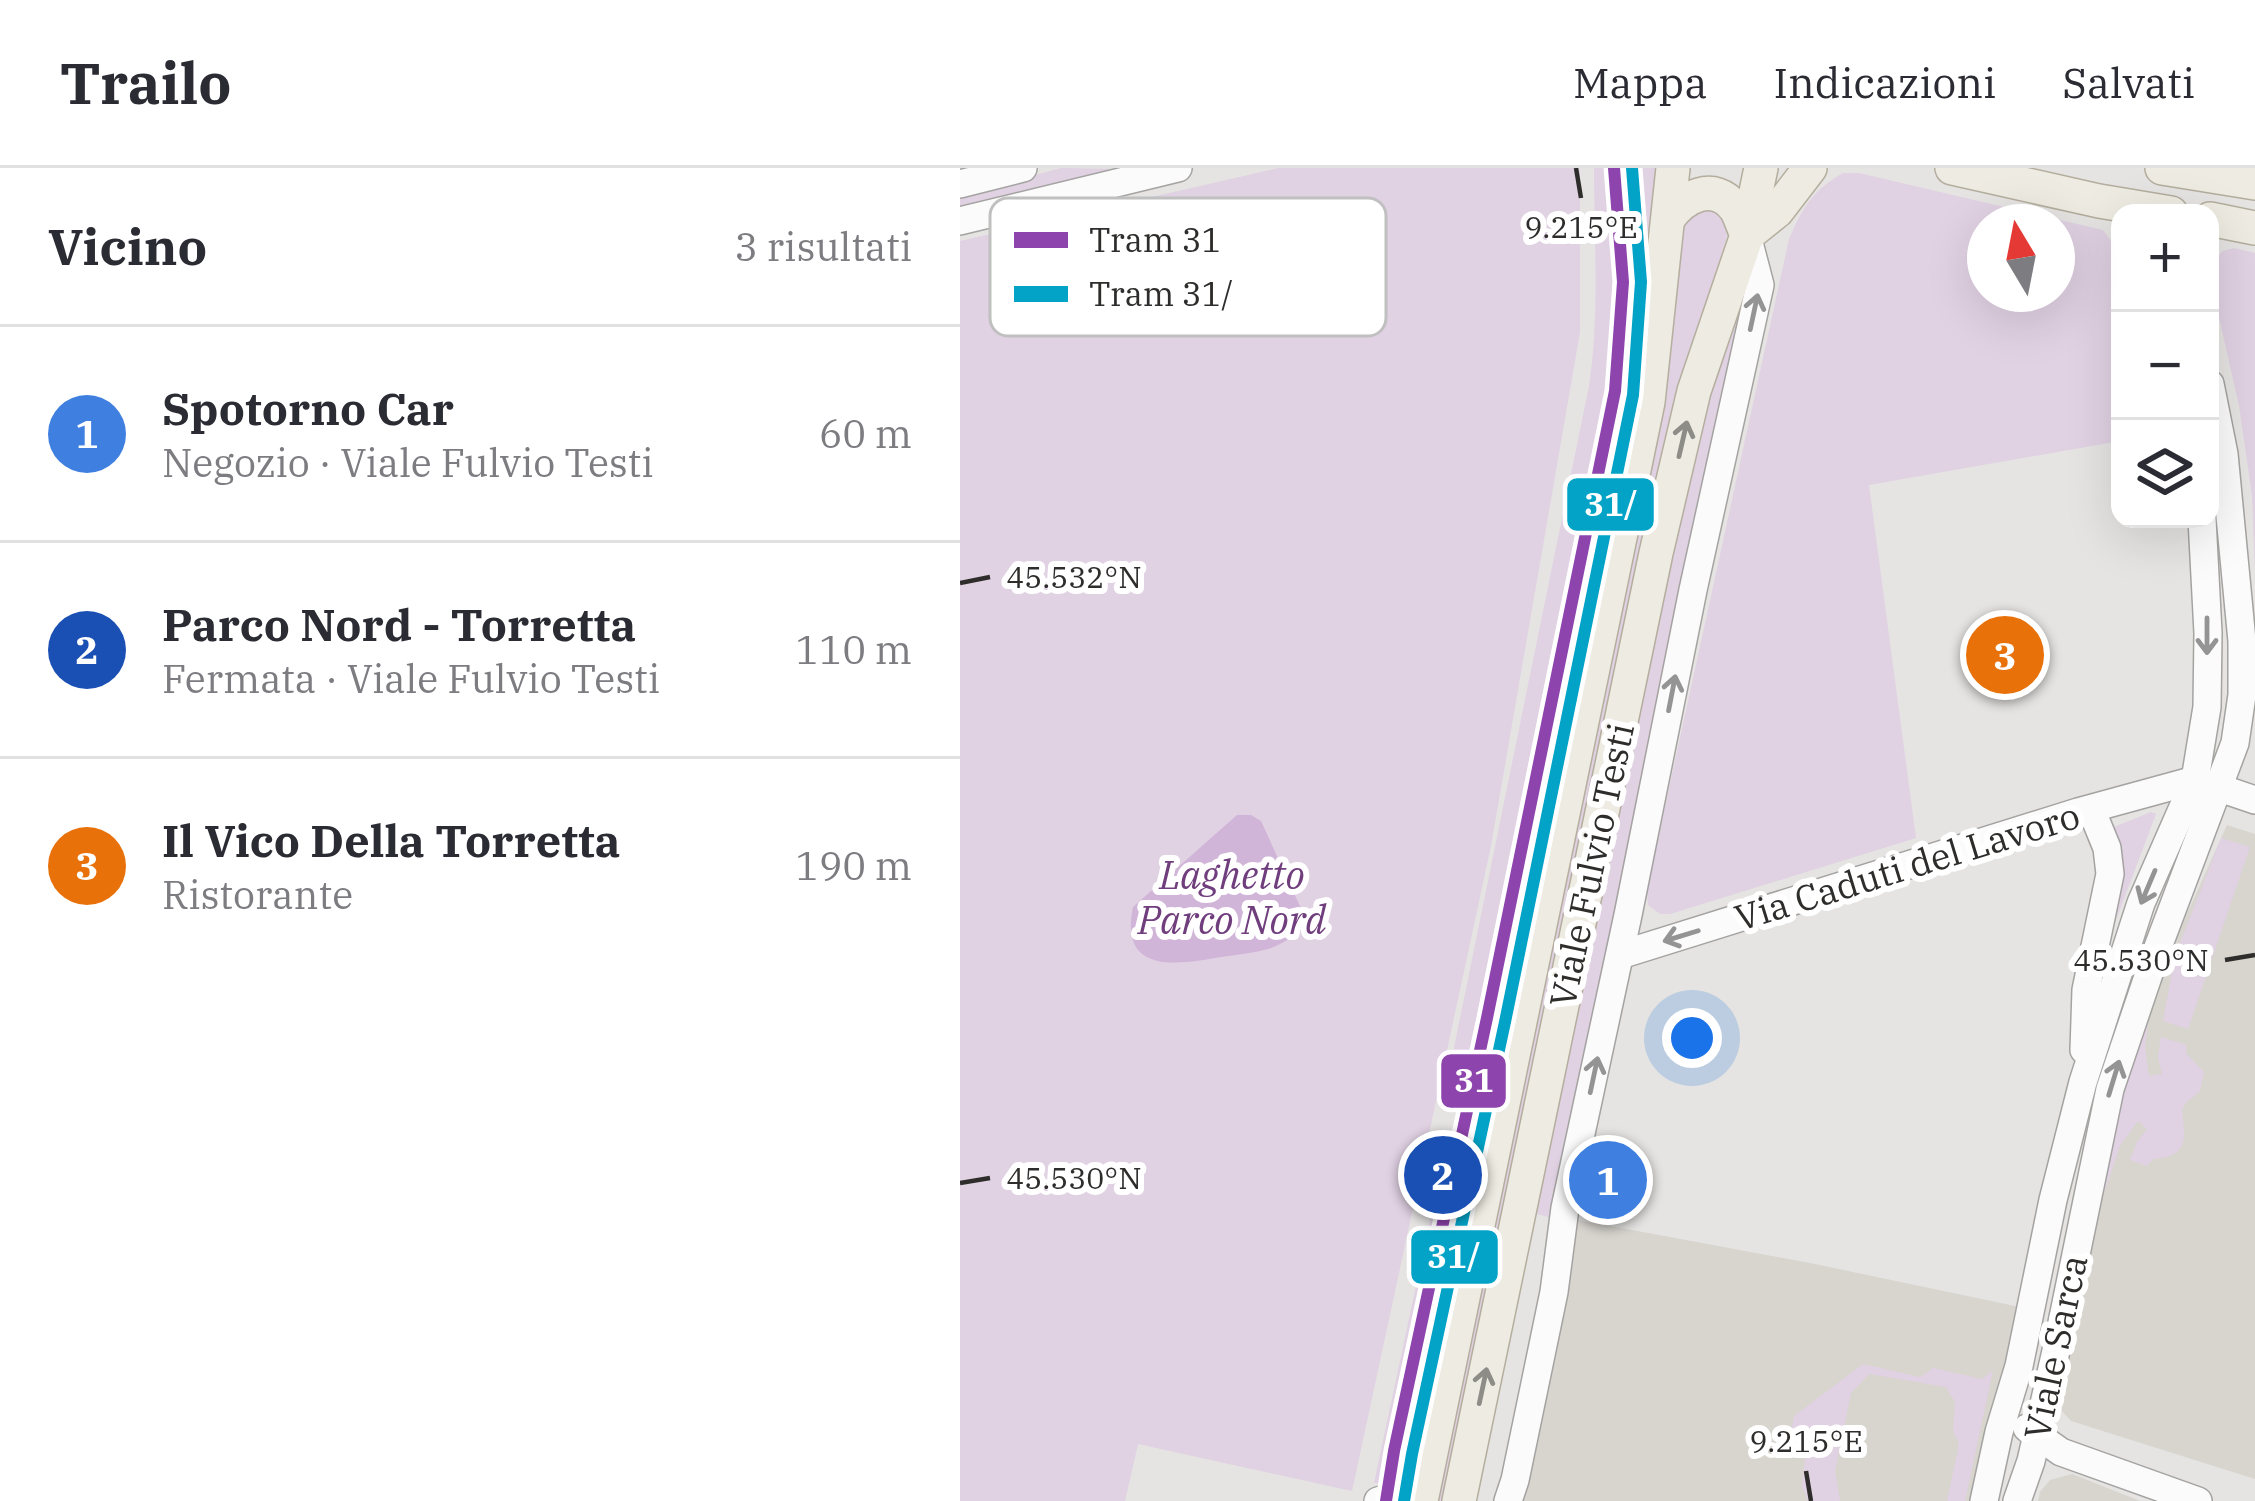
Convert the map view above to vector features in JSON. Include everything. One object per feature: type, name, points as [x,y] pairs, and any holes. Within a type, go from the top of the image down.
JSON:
[{"type":"main road","name":"Viale Fulvio Testi","points":[[1460,1501],[1656,553],[1694,391],[1747,235],[1761,168]]},
{"type":"main road","points":[[1668,219],[1684,200],[1709,194],[1732,204],[1747,235],[1777,211],[1810,168]]},
{"type":"main road","points":[[1952,168],[2114,204]]},
{"type":"main road","points":[[2162,168],[2255,183]]},
{"type":"main road","name":"Viale Fulvio Testi","points":[[1420,1501],[1648,402],[1669,172]]},
{"type":"main road","points":[[2219,221],[2255,228]]},
{"type":"street","points":[[960,184],[1023,168]]},
{"type":"street","points":[[2153,168],[2162,204]]},
{"type":"street","points":[[1044,198],[1155,169]]},
{"type":"street","points":[[960,220],[990,212]]},
{"type":"street","name":"Viale Fulvio Testi","points":[[1508,1501],[1693,590],[1760,285],[1747,235]]},
{"type":"street","points":[[2083,1082],[2141,903],[2235,743],[2242,695],[2242,641],[2217,420]]},
{"type":"street","points":[[2203,528],[2208,784]]},
{"type":"street","points":[[2208,784],[2255,800]]},
{"type":"street","name":"Via Caduti del Lavoro","points":[[1620,955],[2091,808],[2208,784]]},
{"type":"street","name":"Viale Sarca","points":[[2017,1501],[2058,1342],[2104,1114],[2208,784]]},
{"type":"street","points":[[2083,1082],[2086,990],[2110,874],[2107,848],[2091,808]]},
{"type":"street","name":"Viale Sarca","points":[[1984,1501],[2083,1082]]},
{"type":"street","name":"Viale Fulvio Testi","points":[[1378,1501],[1391,1497],[1400,1484],[1427,1351],[1465,1286]]},
{"type":"street","points":[[2019,1366],[2020,1415],[2036,1437],[2061,1452],[2198,1501]]},
{"type":"shaded area","points":[[1061,168],[1119,169],[960,207],[960,195]]},
{"type":"shaded area","points":[[1278,168],[1579,168],[1580,332],[1491,846],[1352,1491],[1138,1444],[1125,1501],[960,1501],[960,241],[990,234],[990,336],[1386,336],[1386,198],[1147,198]]},
{"type":"shaded area","points":[[1594,168],[1656,171],[1614,485],[1464,1220],[1430,1308],[1396,1477],[1393,1483],[1374,1483],[1433,1206],[1452,1210],[1476,1094],[1451,1086],[1448,1077],[1589,386],[1595,305]]},
{"type":"shaded area","points":[[1843,173],[1859,173],[1992,204],[1967,204],[1967,312],[2075,312],[2075,223],[2103,230],[2111,241],[2111,443],[1869,485],[1916,838],[1660,914],[1648,905],[1647,889],[1789,239],[1823,186]]},
{"type":"shaded area","points":[[1709,203],[1729,222],[1726,240],[1672,413],[1447,1501],[1435,1501],[1681,225]]},
{"type":"shaded area","points":[[2234,248],[2255,253],[2255,571],[2252,495],[2219,317],[2219,255]]},
{"type":"shaded area","points":[[1747,274],[1752,275],[1556,1219],[1533,1213],[1702,413]]},
{"type":"shaded area","points":[[2156,814],[2100,962],[2109,829]]},
{"type":"shaded area","points":[[2227,825],[2255,834],[2255,1479],[2071,1421],[2061,1410],[2059,1394],[2117,1095],[2155,985]]},
{"type":"shaded area","points":[[2221,838],[2250,847],[2188,1029],[2163,1021],[2175,956]]},
{"type":"shaded area","points":[[2152,993],[2145,1047],[2149,1076],[2162,1074],[2161,1037],[2186,1045],[2186,1053],[2204,1072],[2200,1091],[2182,1110],[2184,1138],[2179,1150],[2147,1166],[2130,1160],[2147,1129],[2138,1121],[2120,1146],[2103,1196],[2098,1195],[2119,1095]]},
{"type":"shaded area","points":[[1578,1220],[2020,1307],[1981,1501],[1523,1501]]},
{"type":"shaded area","points":[[1863,1364],[1920,1377],[1933,1368],[1982,1379],[1993,1370],[1965,1501],[1947,1501],[1959,1444],[1953,1430],[1955,1402],[1946,1387],[1869,1374],[1851,1393],[1835,1471],[1840,1501],[1808,1501],[1802,1486],[1806,1447],[1791,1432],[1794,1416]]},
{"type":"shaded area","points":[[2072,1474],[2140,1501],[2038,1501],[2050,1480]]},
{"type":"water","name":"Laghetto Parco Nord","points":[[1237,815],[1261,821],[1309,926],[1278,945],[1250,953],[1186,962],[1155,960],[1143,954],[1131,929],[1133,907]]},
{"type":"tram line","name":"31","points":[[1386,1501],[1615,391],[1623,282],[1614,168]]},
{"type":"tram line","name":"31/","points":[[1404,1501],[1633,395],[1641,282],[1632,168]]},
{"type":"place","name":"Il Vico Della Torretta","points":[[2005,655]]},
{"type":"place","name":"Parco Nord - Torretta","points":[[1443,1175]]},
{"type":"place","name":"Spotorno Car","points":[[1608,1180]]}]
